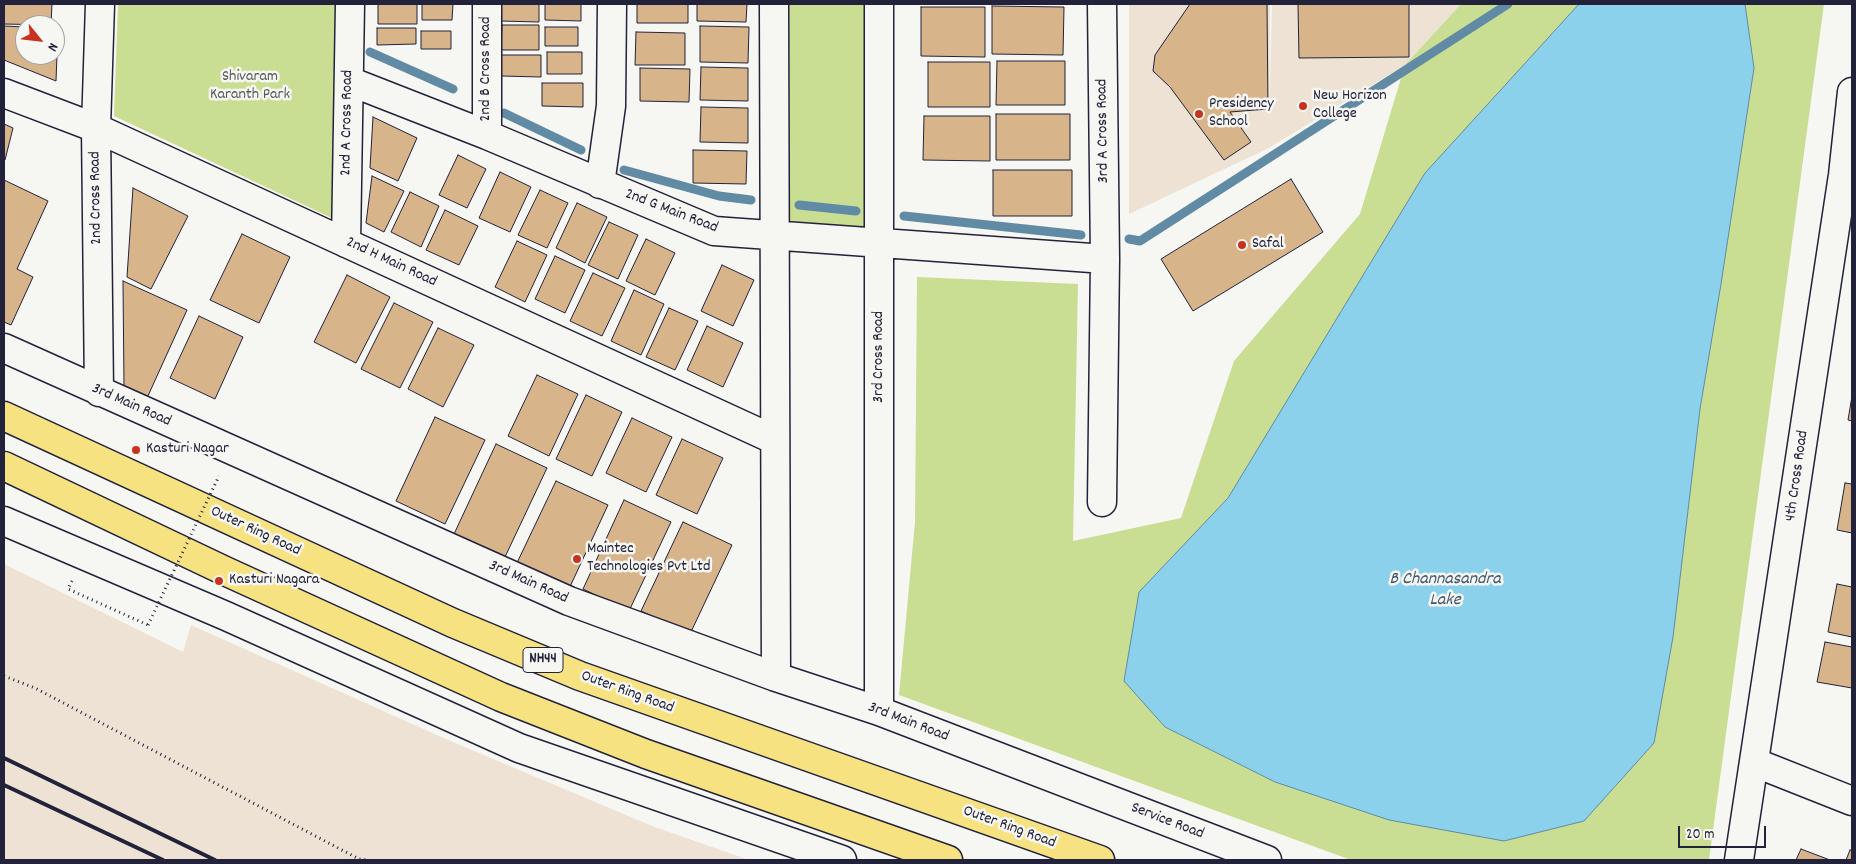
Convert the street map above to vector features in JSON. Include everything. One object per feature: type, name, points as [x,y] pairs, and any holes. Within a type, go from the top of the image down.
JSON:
[{"type":"highway","name":"Outer Ring Road","points":[[4,416],[454,623],[580,676],[1100,860]]},
{"type":"highway","points":[[4,466],[225,572],[501,697],[646,754],[948,860]]},
{"type":"street","name":"2nd Cross Road","points":[[99,392],[96,128],[100,4]]},
{"type":"street","name":"2nd A Cross Road","points":[[346,243],[350,4]]},
{"type":"street","name":"2nd B Cross Road","points":[[487,4],[487,134]]},
{"type":"street","points":[[600,184],[611,106],[612,4]]},
{"type":"street","points":[[774,4],[776,677]]},
{"type":"street","name":"3rd Cross Road","points":[[879,711],[880,4]]},
{"type":"street","name":"3rd A Cross Road","points":[[1102,4],[1105,259],[1102,502]]},
{"type":"street","name":"2nd G Main Road","points":[[349,81],[487,134],[600,184],[714,231],[1105,259]]},
{"type":"street","name":"4th Cross Road","points":[[1740,860],[1849,174],[1852,92]]},
{"type":"street","name":"2nd H Main Road","points":[[4,93],[96,128],[776,440]]},
{"type":"street","name":"3rd Main Road","points":[[4,348],[569,601],[776,677],[879,711],[1066,784]]},
{"type":"street","points":[[4,521],[226,616],[519,748],[842,860]]},
{"type":"street","points":[[1756,763],[1852,801]]},
{"type":"street","name":"Service Road","points":[[1066,784],[1267,860]]},
{"type":"path","points":[[68,589],[148,625],[219,476]]},
{"type":"path","points":[[4,676],[35,688],[359,859],[368,860]]},
{"type":"shaded area","name":"Presidency School","points":[[1129,4],[1270,4],[1269,125],[1272,4],[1461,4],[1405,65],[1269,148],[1129,214]]},
{"type":"shaded area","points":[[4,564],[183,652],[191,625],[448,740],[652,826],[749,860],[4,860]]},
{"type":"green space","name":"Shivaram Karanth Park","points":[[118,4],[337,4],[332,218],[114,116]]},
{"type":"green space","points":[[788,4],[868,4],[870,230],[790,222]]},
{"type":"green space","name":"B Channasandra Lake","points":[[1461,4],[1824,4],[1709,860],[1351,860],[899,695],[915,522],[917,277],[1078,284],[1073,541],[1181,518],[1234,361],[1360,214],[1405,65]]},
{"type":"water","name":"B Channasandra Lake","points":[[1579,4],[1745,4],[1754,68],[1700,409],[1673,637],[1654,743],[1584,821],[1504,841],[1389,820],[1275,782],[1165,727],[1124,681],[1139,592],[1228,498],[1425,173]]},
{"type":"building","points":[[4,4],[52,4],[51,15],[15,15],[15,24],[4,24]]},
{"type":"building","points":[[378,4],[417,4],[417,24],[378,24]]},
{"type":"building","points":[[422,4],[453,4],[452,20],[422,20]]},
{"type":"building","points":[[501,4],[539,4],[539,22],[500,21]]},
{"type":"building","points":[[545,4],[581,4],[581,21],[545,20]]},
{"type":"building","points":[[637,4],[688,4],[688,23],[637,23]]},
{"type":"building","points":[[697,4],[747,4],[746,22],[697,21]]},
{"type":"building","name":"Presidency School","points":[[1190,4],[1267,4],[1268,109],[1230,112],[1251,142],[1224,160],[1170,87],[1153,71],[1155,55]]},
{"type":"building","points":[[1298,4],[1409,4],[1409,57],[1299,58]]},
{"type":"building","points":[[992,6],[1064,7],[1063,55],[992,54]]},
{"type":"building","points":[[921,7],[985,7],[985,57],[921,56]]},
{"type":"building","points":[[502,25],[539,25],[539,50],[501,50]]},
{"type":"building","points":[[4,26],[15,27],[15,64],[4,60]]},
{"type":"building","points":[[700,26],[749,27],[748,63],[700,62]]},
{"type":"building","points":[[545,27],[578,27],[578,46],[545,46]]},
{"type":"building","points":[[377,28],[416,28],[416,44],[377,45]]},
{"type":"building","points":[[421,31],[451,31],[451,49],[421,49]]},
{"type":"building","points":[[636,32],[685,33],[685,65],[635,65]]},
{"type":"building","points":[[547,52],[582,52],[582,74],[547,74]]},
{"type":"building","points":[[501,55],[541,55],[541,77],[501,76]]},
{"type":"building","points":[[997,61],[1065,61],[1065,105],[996,105]]},
{"type":"building","points":[[928,62],[990,62],[990,107],[928,107]]},
{"type":"building","points":[[16,65],[57,65],[56,81]]},
{"type":"building","points":[[701,67],[748,68],[748,101],[700,100]]},
{"type":"building","points":[[640,68],[690,69],[689,102],[640,101]]},
{"type":"building","points":[[542,83],[583,83],[583,107],[542,106]]},
{"type":"building","points":[[701,107],[748,108],[748,143],[700,142]]},
{"type":"building","points":[[996,114],[1070,114],[1070,160],[996,160]]},
{"type":"building","points":[[924,116],[990,116],[990,161],[923,160]]},
{"type":"building","points":[[373,117],[417,138],[398,181],[370,168]]},
{"type":"building","points":[[4,124],[13,128],[5,160],[4,159]]},
{"type":"building","points":[[693,150],[747,151],[746,184],[693,183]]},
{"type":"building","points":[[458,155],[486,169],[467,208],[439,195]]},
{"type":"building","points":[[993,170],[1072,170],[1072,216],[993,216]]},
{"type":"building","points":[[500,172],[531,187],[510,232],[479,218]]},
{"type":"building","points":[[372,176],[404,191],[384,232],[366,223]]},
{"type":"building","name":"Safal","points":[[1291,179],[1323,232],[1193,311],[1161,259]]},
{"type":"building","points":[[4,180],[48,201],[17,269],[33,277],[11,325],[4,322]]},
{"type":"building","points":[[133,188],[188,216],[151,289],[127,277]]},
{"type":"building","points":[[540,190],[568,203],[547,248],[518,235]]},
{"type":"building","points":[[410,192],[439,206],[421,247],[391,232]]},
{"type":"building","points":[[577,203],[607,217],[585,263],[556,248]]},
{"type":"building","points":[[445,210],[478,226],[459,265],[426,250]]},
{"type":"building","points":[[609,222],[638,235],[618,279],[588,265]]},
{"type":"building","points":[[242,234],[290,257],[259,323],[210,300]]},
{"type":"building","points":[[646,239],[675,253],[655,295],[626,281]]},
{"type":"building","points":[[517,241],[547,255],[525,302],[495,287]]},
{"type":"building","points":[[555,256],[585,270],[565,313],[535,299]]},
{"type":"building","points":[[722,265],[754,280],[733,326],[701,311]]},
{"type":"building","points":[[593,273],[625,288],[602,336],[570,321]]},
{"type":"building","points":[[347,275],[390,297],[356,363],[314,342]]},
{"type":"building","points":[[123,281],[187,310],[147,398],[124,387]]},
{"type":"building","points":[[634,290],[664,304],[641,355],[611,341]]},
{"type":"building","points":[[394,303],[433,322],[400,388],[361,369]]},
{"type":"building","points":[[669,308],[698,321],[675,370],[646,357]]},
{"type":"building","points":[[199,316],[243,337],[215,399],[170,378]]},
{"type":"building","points":[[707,326],[743,343],[723,387],[687,370]]},
{"type":"building","points":[[438,328],[474,345],[443,407],[408,389]]},
{"type":"building","points":[[537,375],[578,394],[549,456],[508,436]]},
{"type":"building","points":[[586,395],[622,412],[592,476],[556,459]]},
{"type":"building","points":[[1852,396],[1852,421],[1848,420]]},
{"type":"building","points":[[435,417],[485,440],[445,524],[396,501]]},
{"type":"building","points":[[632,418],[672,437],[646,492],[606,473]]},
{"type":"building","points":[[682,439],[723,458],[697,514],[656,495]]},
{"type":"building","points":[[496,444],[547,468],[505,557],[454,534]]},
{"type":"building","points":[[556,481],[608,505],[568,591],[515,567]]},
{"type":"building","points":[[1845,483],[1852,484],[1852,533],[1837,530]]},
{"type":"building","points":[[624,500],[671,522],[629,611],[583,589]]},
{"type":"building","points":[[683,522],[732,545],[690,634],[641,611]]},
{"type":"building","points":[[1837,584],[1852,587],[1852,637],[1828,632]]},
{"type":"building","points":[[1825,642],[1852,647],[1852,688],[1817,682]]},
{"type":"building","points":[[1801,849],[1830,860],[1796,860]]},
{"type":"building","points":[[1850,850],[1852,851],[1852,860],[1846,860]]},
{"type":"waterway","points":[[1129,239],[1140,241],[1508,4]]},
{"type":"waterway","points":[[370,52],[453,89]]},
{"type":"waterway","points":[[504,113],[581,150]]},
{"type":"waterway","points":[[624,170],[719,196],[751,200]]},
{"type":"waterway","points":[[799,205],[856,211]]},
{"type":"waterway","points":[[904,216],[1081,235]]},
{"type":"railway","points":[[4,758],[215,860]]},
{"type":"railway","points":[[4,785],[163,860]]},
{"type":"place","name":"New Horizon College","points":[[1303,106]]},
{"type":"place","name":"Presidency School","points":[[1199,114]]},
{"type":"place","name":"Safal","points":[[1242,245]]},
{"type":"place","name":"Kasturi Nagar","points":[[136,450]]},
{"type":"place","name":"Maintec Technologies Pvt Ltd","points":[[577,559]]},
{"type":"place","name":"Kasturi Nagara","points":[[219,581]]}]
